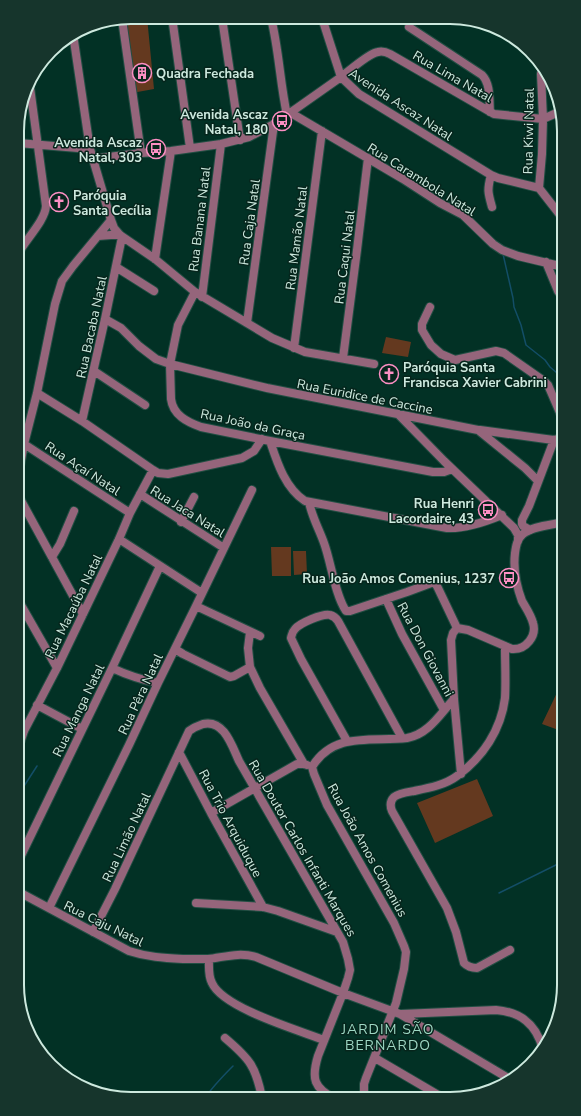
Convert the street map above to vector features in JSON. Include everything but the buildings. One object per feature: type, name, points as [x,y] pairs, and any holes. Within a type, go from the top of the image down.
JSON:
[{"type":"street","points":[[173,24],[190,148]]},
{"type":"street","points":[[223,24],[240,140]]},
{"type":"street","points":[[272,24],[284,98],[289,114]]},
{"type":"street","points":[[324,24],[341,77]]},
{"type":"street","points":[[123,25],[141,153]]},
{"type":"street","points":[[409,27],[486,78],[488,83],[490,112]]},
{"type":"street","points":[[75,39],[92,159],[114,228],[121,236],[155,259],[202,297],[272,338],[294,348],[313,354],[374,364]]},
{"type":"street","name":"Rua Lima Natal","points":[[341,77],[370,55],[377,52],[384,52],[390,54],[490,112],[543,119]]},
{"type":"street","name":"Rua Kiwi Natal","points":[[539,188],[543,119],[541,74]]},
{"type":"street","name":"Avenida Ascaz Natal","points":[[92,159],[171,151],[240,140],[274,124],[341,77],[360,94],[491,175],[539,188]]},
{"type":"street","points":[[24,243],[46,211],[31,94]]},
{"type":"street","points":[[543,119],[555,113]]},
{"type":"street","name":"Rua Carambola Natal","points":[[289,114],[322,131],[463,216],[493,244],[502,250],[518,256],[557,265]]},
{"type":"street","name":"Rua Caja Natal","points":[[247,323],[274,124]]},
{"type":"street","name":"Rua Mamão Natal","points":[[294,348],[322,131]]},
{"type":"street","points":[[24,143],[90,149]]},
{"type":"street","name":"Rua Banana Natal","points":[[202,297],[221,144]]},
{"type":"street","points":[[155,259],[171,151]]},
{"type":"street","name":"Rua Caqui Natal","points":[[343,358],[368,158]]},
{"type":"street","points":[[491,175],[488,193],[492,207]]},
{"type":"street","points":[[539,188],[557,211]]},
{"type":"street","points":[[24,444],[62,281],[111,220]]},
{"type":"street","points":[[98,236],[121,236]]},
{"type":"street","name":"Rua Bacaba Natal","points":[[82,422],[105,319],[121,236]]},
{"type":"street","points":[[546,262],[557,289]]},
{"type":"street","points":[[116,266],[154,291]]},
{"type":"street","name":"Rua João da Graça","points":[[195,292],[178,325],[170,364],[170,399],[174,410],[182,418],[201,427],[433,472],[444,472],[452,469]]},
{"type":"street","points":[[430,307],[422,324],[422,330],[431,345],[441,354],[455,360],[496,351],[504,354],[544,381],[548,385],[557,406]]},
{"type":"street","name":"Rua Euridice de Caccine","points":[[105,319],[121,328],[139,346],[156,359],[170,364],[267,388],[478,430],[512,456],[538,481]]},
{"type":"street","points":[[94,371],[145,405]]},
{"type":"street","points":[[37,393],[158,473],[168,474],[242,458],[254,451],[266,440],[285,479],[299,497],[309,502],[447,528],[468,526],[502,515]]},
{"type":"street","points":[[398,414],[452,469],[520,533]]},
{"type":"street","points":[[478,430],[554,440],[557,439]]},
{"type":"street","points":[[457,628],[468,630],[512,649],[524,647],[529,642],[533,633],[533,623],[522,601],[514,575],[514,560],[520,533],[525,528],[522,524],[522,520],[529,506],[554,440]]},
{"type":"street","name":"Rua Açaí Natal","points":[[24,444],[130,513]]},
{"type":"street","name":"Rua Macaúba Natal","points":[[24,731],[57,668],[130,513],[153,470]]},
{"type":"street","name":"Rua Pêra Natal","points":[[49,908],[252,490]]},
{"type":"street","name":"Rua Jaca Natal","points":[[140,494],[224,548]]},
{"type":"street","points":[[182,522],[194,497]]},
{"type":"street","points":[[309,502],[312,515],[324,543],[337,590],[345,609],[350,611],[434,582],[437,584],[457,628]]},
{"type":"street","points":[[24,507],[83,614]]},
{"type":"street","points":[[52,558],[74,512]]},
{"type":"street","points":[[520,533],[515,523],[524,515]]},
{"type":"street","points":[[520,533],[557,524]]},
{"type":"street","points":[[119,539],[202,593]]},
{"type":"street","name":"Rua Manga Natal","points":[[24,849],[160,566]]},
{"type":"street","name":"Rua Don Giovanni","points":[[386,599],[402,634],[444,710]]},
{"type":"street","points":[[196,606],[260,636]]},
{"type":"street","points":[[24,610],[57,668]]},
{"type":"street","points":[[347,741],[295,648],[291,638],[296,627],[325,615],[330,615],[338,621],[402,738]]},
{"type":"street","points":[[457,628],[454,630],[451,640],[454,699],[461,774]]},
{"type":"street","points":[[250,632],[248,648],[250,667],[260,688],[304,764]]},
{"type":"street","points":[[504,646],[505,699],[501,720],[485,749],[461,774],[451,780],[437,785],[398,795],[392,799],[390,807],[447,908],[456,932],[464,963],[467,966],[477,968],[510,950]]},
{"type":"street","points":[[175,649],[232,677],[250,667]]},
{"type":"street","points":[[112,668],[127,675],[158,683]]},
{"type":"street","points":[[211,813],[297,764],[304,764],[312,767],[318,758],[327,751],[347,741],[414,736],[425,730],[454,699]]},
{"type":"street","points":[[37,705],[82,729]]},
{"type":"street","name":"Rua Doutor Carlos Infanti Marques","points":[[179,752],[189,731],[192,728],[205,723],[216,725],[223,730],[343,942],[350,970],[344,993],[316,1061],[314,1075],[317,1086],[323,1092]]},
{"type":"street","name":"Rua Trio Arquiduque","points":[[179,752],[263,906]]},
{"type":"street","name":"Rua Limão Natal","points":[[93,932],[115,889],[179,752]]},
{"type":"street","name":"Rua João Amos Comenius","points":[[312,767],[327,805],[392,919],[406,952],[397,1012],[364,1084],[364,1092]]},
{"type":"street","name":"Rua Caju Natal","points":[[24,895],[129,951],[148,957],[209,958],[236,954],[247,955],[256,957],[344,993],[397,1012]]},
{"type":"street","points":[[196,903],[263,906],[337,932]]},
{"type":"street","points":[[209,958],[209,970],[212,983],[216,989],[230,1001],[259,1015],[324,1040]]},
{"type":"street","points":[[397,1012],[506,1011],[520,1016],[531,1025],[538,1034],[540,1043]]},
{"type":"street","points":[[397,1012],[506,1077]]},
{"type":"street","points":[[225,1038],[251,1063],[258,1080],[261,1092]]},
{"type":"street","points":[[375,1058],[433,1092]]},
{"type":"shaded area","points":[[148,24],[154,89],[132,93],[123,25]]},
{"type":"shaded area","points":[[386,337],[411,342],[408,357],[382,353]]},
{"type":"shaded area","points":[[271,547],[291,547],[291,576],[272,576]]},
{"type":"shaded area","points":[[293,551],[306,551],[307,574],[294,575]]},
{"type":"shaded area","points":[[557,693],[557,729],[542,724]]},
{"type":"shaded area","points":[[477,779],[493,816],[435,843],[417,803]]},
{"type":"waterway","points":[[503,254],[514,307],[521,325],[526,345],[545,360],[557,373]]},
{"type":"waterway","points":[[24,786],[37,766]]},
{"type":"waterway","points":[[499,893],[557,864]]},
{"type":"waterway","points":[[210,1092],[233,1066]]},
{"type":"place","name":"Quadra Fechada","points":[[142,73]]},
{"type":"place","name":"Avenida Ascaz Natal, 180","points":[[282,121]]},
{"type":"place","name":"Avenida Ascaz Natal, 303","points":[[156,149]]},
{"type":"place","name":"Paróquia Santa Cecília","points":[[59,202]]},
{"type":"place","name":"Paróquia Santa Francisca Xavier Cabrini","points":[[389,374]]},
{"type":"place","name":"Rua Henri Lacordaire, 43","points":[[488,510]]},
{"type":"place","name":"Rua João Amos Comenius, 1237","points":[[509,578]]},
{"type":"district","name":"JARDIM SÃO BERNARDO","points":[[388,1038]]}]
